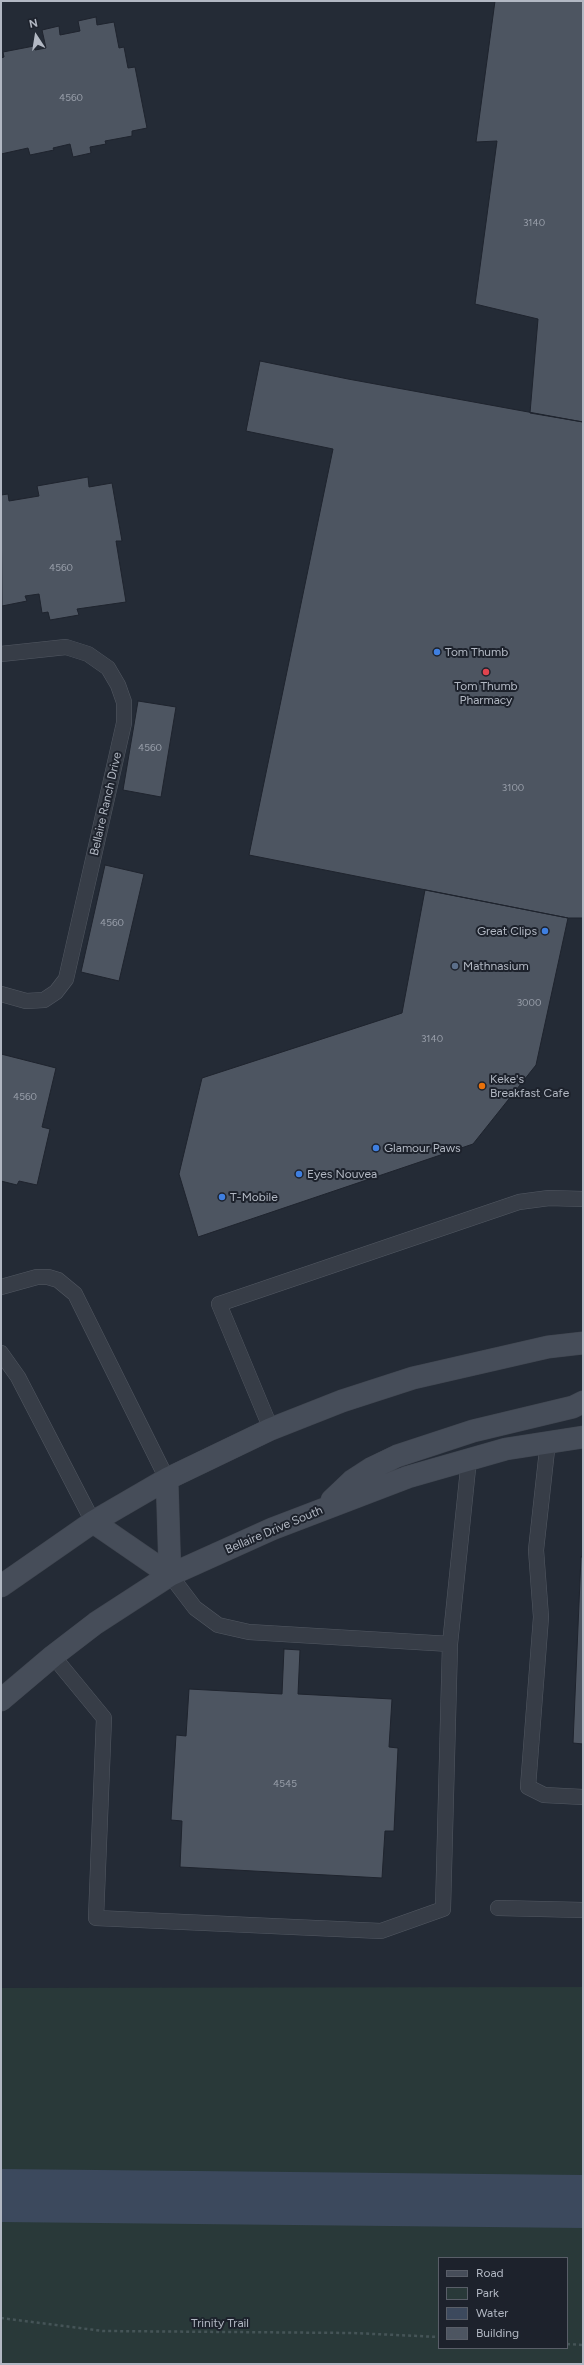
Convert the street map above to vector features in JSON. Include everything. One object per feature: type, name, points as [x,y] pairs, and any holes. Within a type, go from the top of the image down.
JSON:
[{"type":"main road","points":[[1,1586],[93,1522],[167,1479],[271,1430],[342,1401],[412,1378],[548,1347],[583,1343]]},
{"type":"main road","points":[[322,1509],[352,1481],[372,1468],[397,1456],[473,1431],[574,1407],[583,1402]]},
{"type":"main road","name":"Bellaire Drive South","points":[[1,1700],[53,1656],[96,1623],[170,1575],[322,1509],[395,1481],[469,1459],[548,1441],[583,1437]]},
{"type":"main road","points":[[167,1479],[170,1575]]},
{"type":"main road","points":[[93,1522],[170,1575]]},
{"type":"lane","name":"Bellaire Ranch Drive","points":[[1,654],[66,647],[88,654],[108,668],[118,684],[124,702],[124,723],[66,979],[56,992],[44,1000],[26,1001],[1,994]]},
{"type":"lane","points":[[271,1430],[219,1304],[519,1202],[549,1198],[583,1199]]},
{"type":"lane","points":[[1,1287],[37,1277],[48,1277],[58,1280],[75,1294],[167,1479]]},
{"type":"lane","points":[[1,1353],[11,1365],[18,1377],[93,1522]]},
{"type":"lane","points":[[548,1441],[536,1550],[541,1617],[528,1787],[544,1795],[583,1797]]},
{"type":"lane","points":[[53,1656],[104,1718],[96,1918],[381,1931],[443,1909],[450,1644],[469,1459]]},
{"type":"lane","points":[[170,1575],[195,1608],[218,1625],[249,1632],[450,1644]]},
{"type":"lane","points":[[498,1908],[583,1910]]},
{"type":"path","name":"Trinity Trail","points":[[1,2318],[103,2331],[353,2333],[438,2337]]},
{"type":"path","points":[[568,2344],[583,2345]]},
{"type":"green space","points":[[583,1987],[583,2364],[1,2364],[1,1988]]},
{"type":"water","points":[[1,2169],[583,2175],[583,2228],[1,2222]]},
{"type":"building","points":[[495,1],[583,1],[583,422],[530,413],[538,319],[475,304],[497,141],[476,142]]},
{"type":"building","points":[[96,17],[97,25],[114,22],[119,48],[124,47],[128,68],[135,67],[147,128],[132,131],[132,136],[105,141],[106,144],[90,147],[91,153],[73,157],[70,144],[53,148],[54,150],[30,155],[28,148],[1,154],[1,58],[4,57],[3,52],[34,46],[35,50],[46,48],[42,30],[59,26],[60,35],[80,31],[78,21]]},
{"type":"building","name":"Tom Thumb","points":[[260,361],[348,379],[583,422],[583,918],[568,918],[249,855],[333,449],[246,431]]},
{"type":"building","points":[[88,477],[89,487],[112,483],[122,541],[116,541],[126,602],[77,609],[79,615],[50,620],[48,612],[42,613],[39,594],[25,596],[27,601],[2,606],[1,495],[8,494],[9,501],[39,496],[37,486]]},
{"type":"building","points":[[138,701],[176,707],[161,797],[123,790]]},
{"type":"building","points":[[105,865],[144,874],[119,981],[81,972]]},
{"type":"building","points":[[425,890],[568,918],[536,1065],[473,1144],[198,1237],[179,1174],[202,1078],[402,1013]]},
{"type":"building","points":[[1,1054],[56,1068],[42,1127],[50,1129],[37,1185],[19,1181],[17,1185],[1,1181]]},
{"type":"building","points":[[581,1557],[583,1557],[583,1744],[573,1743]]},
{"type":"building","points":[[284,1649],[300,1650],[298,1694],[392,1699],[389,1747],[398,1748],[394,1831],[385,1831],[382,1878],[180,1867],[182,1821],[171,1820],[176,1735],[186,1736],[189,1689],[282,1694]]},
{"type":"place","name":"Tom Thumb","points":[[437,652]]},
{"type":"place","name":"Tom Thumb Pharmacy","points":[[486,672]]},
{"type":"place","name":"Great Clips","points":[[545,931]]},
{"type":"place","name":"Mathnasium","points":[[455,966]]},
{"type":"place","name":"Keke's Breakfast Cafe","points":[[482,1086]]},
{"type":"place","name":"Glamour Paws","points":[[376,1148]]},
{"type":"place","name":"Eyes Nouvea","points":[[299,1174]]},
{"type":"place","name":"T-Mobile","points":[[222,1197]]}]
